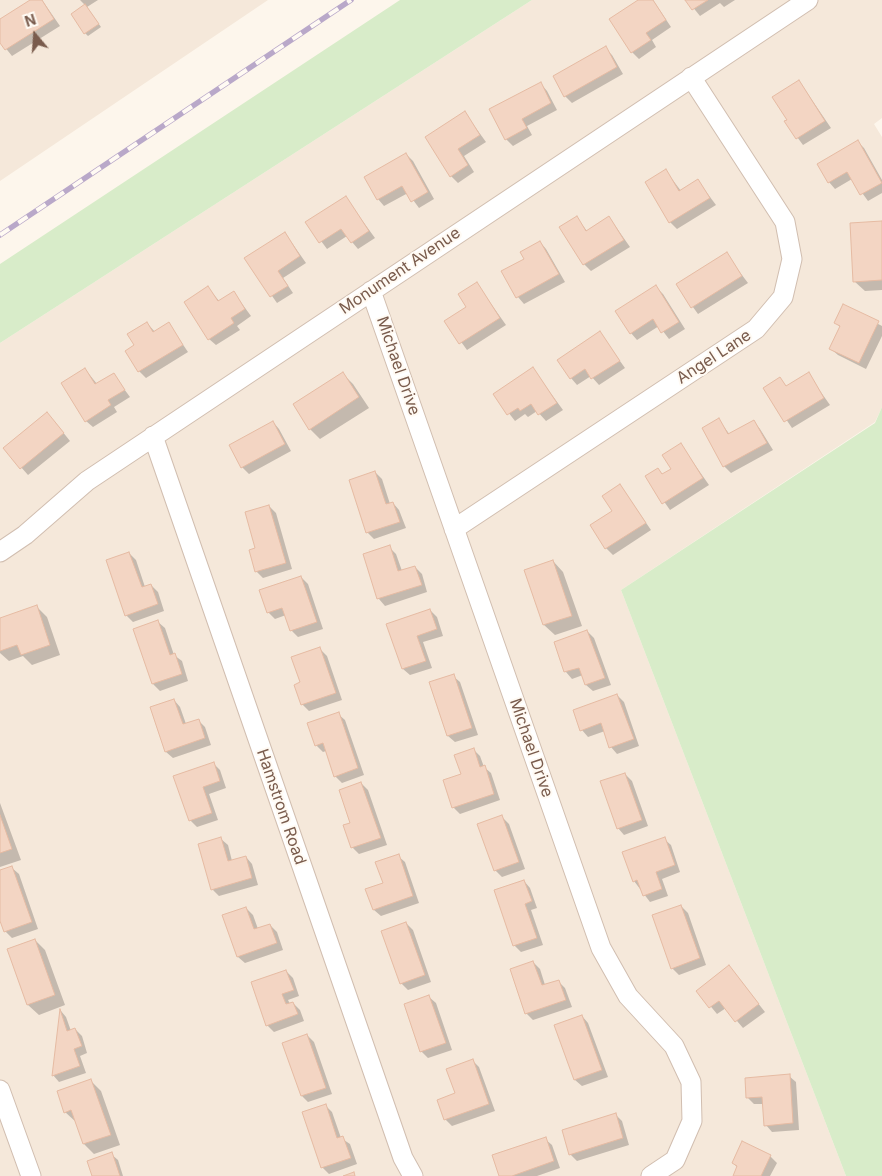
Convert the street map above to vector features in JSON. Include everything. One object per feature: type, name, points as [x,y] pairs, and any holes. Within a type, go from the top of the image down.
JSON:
[{"type":"street","name":"Monument Avenue","points":[[0,552],[25,535],[87,481],[808,0]]},
{"type":"street","name":"Angel Lane","points":[[454,529],[756,329],[783,298],[792,259],[785,222],[691,77]]},
{"type":"street","name":"Michael Drive","points":[[372,291],[601,948],[628,996],[674,1046],[691,1082],[692,1121],[675,1160],[651,1176]]},
{"type":"street","name":"Hamstrom Road","points":[[153,436],[403,1158],[413,1176]]},
{"type":"street","points":[[0,1090],[31,1176]]},
{"type":"shaded area","points":[[0,0],[268,0],[0,181]]},
{"type":"shaded area","points":[[532,0],[882,0],[882,118],[874,124],[882,137],[882,407],[875,422],[621,590],[846,1176],[0,1176],[0,343]]},
{"type":"green space","points":[[400,0],[532,0],[0,343],[0,264]]},
{"type":"green space","points":[[882,407],[882,1176],[846,1176],[621,590],[875,423]]},
{"type":"building","points":[[30,0],[42,0],[54,19],[5,50],[0,43],[0,19]]},
{"type":"building","points":[[638,0],[653,0],[666,20],[646,33],[651,40],[631,53],[609,19]]},
{"type":"building","points":[[685,0],[708,0],[692,10]]},
{"type":"building","points":[[85,4],[99,24],[84,34],[71,14]]},
{"type":"building","points":[[606,46],[617,67],[564,97],[553,76]]},
{"type":"building","points":[[799,80],[825,121],[796,139],[784,121],[787,120],[772,97]]},
{"type":"building","points":[[541,82],[551,103],[522,119],[527,128],[505,140],[489,109]]},
{"type":"building","points":[[465,111],[480,135],[458,149],[468,165],[450,177],[425,137]]},
{"type":"building","points":[[858,140],[882,183],[860,195],[847,172],[828,183],[817,164]]},
{"type":"building","points":[[406,153],[428,192],[411,202],[402,186],[377,200],[364,177]]},
{"type":"building","points":[[666,169],[679,191],[698,179],[710,198],[669,223],[645,182]]},
{"type":"building","points":[[346,196],[369,231],[351,243],[341,229],[319,243],[305,222]]},
{"type":"building","points":[[577,216],[586,231],[609,216],[624,240],[583,265],[559,227]]},
{"type":"building","points":[[882,221],[882,280],[853,282],[850,223]]},
{"type":"building","points":[[285,232],[300,256],[278,271],[288,286],[270,297],[244,258]]},
{"type":"building","points":[[540,241],[559,274],[516,298],[501,271],[524,259],[520,252]]},
{"type":"building","points":[[727,252],[742,276],[691,308],[676,284]]},
{"type":"building","points":[[477,282],[500,318],[459,344],[444,321],[466,307],[458,294]]},
{"type":"building","points":[[656,285],[679,322],[661,333],[653,319],[630,334],[615,311]]},
{"type":"building","points":[[208,286],[218,301],[234,291],[245,309],[231,318],[234,323],[208,340],[184,302]]},
{"type":"building","points":[[843,304],[879,321],[859,363],[829,349],[840,326],[834,323]]},
{"type":"building","points":[[147,322],[153,332],[169,322],[183,345],[138,372],[125,351],[134,345],[127,334]]},
{"type":"building","points":[[600,331],[620,361],[591,379],[585,369],[570,379],[557,360]]},
{"type":"building","points":[[533,367],[557,403],[538,415],[531,404],[520,411],[518,408],[507,415],[493,394]]},
{"type":"building","points":[[85,368],[95,384],[114,373],[125,390],[108,400],[111,405],[85,422],[61,383]]},
{"type":"building","points":[[343,372],[359,397],[309,430],[293,404]]},
{"type":"building","points":[[809,372],[824,398],[784,422],[763,388],[780,377],[786,386]]},
{"type":"building","points":[[47,412],[64,433],[20,469],[3,448]]},
{"type":"building","points":[[719,418],[728,434],[754,420],[767,443],[723,467],[702,428]]},
{"type":"building","points":[[273,421],[285,444],[241,468],[229,445]]},
{"type":"building","points":[[681,443],[703,478],[662,504],[645,476],[658,468],[662,474],[671,469],[662,455]]},
{"type":"building","points":[[375,471],[386,504],[393,502],[400,522],[366,533],[349,480]]},
{"type":"building","points":[[620,484],[646,523],[605,549],[590,525],[612,511],[602,496]]},
{"type":"building","points":[[269,505],[286,563],[255,572],[249,550],[255,548],[245,512]]},
{"type":"building","points":[[390,545],[398,571],[415,566],[422,585],[377,599],[363,554]]},
{"type":"building","points":[[129,552],[142,587],[151,584],[158,604],[125,616],[106,560]]},
{"type":"building","points":[[553,560],[572,616],[543,625],[524,570]]},
{"type":"building","points":[[301,576],[317,622],[290,631],[282,608],[267,613],[259,590]]},
{"type":"building","points":[[37,605],[50,645],[21,655],[17,645],[0,651],[0,618]]},
{"type":"building","points":[[430,609],[437,629],[417,636],[426,661],[402,669],[386,624]]},
{"type":"building","points":[[158,620],[170,655],[175,653],[182,674],[152,684],[133,629]]},
{"type":"building","points":[[587,630],[605,678],[585,685],[579,668],[564,672],[554,642]]},
{"type":"building","points":[[320,647],[336,693],[301,705],[294,685],[300,682],[291,657]]},
{"type":"building","points":[[454,674],[472,728],[447,736],[429,682]]},
{"type":"building","points":[[617,694],[634,739],[609,748],[601,723],[580,731],[573,710]]},
{"type":"building","points":[[174,699],[183,724],[199,719],[205,738],[165,752],[150,707]]},
{"type":"building","points":[[339,712],[358,768],[334,777],[323,743],[315,746],[307,723]]},
{"type":"building","points":[[474,748],[480,767],[485,765],[494,794],[452,808],[443,780],[461,774],[454,755]]},
{"type":"building","points":[[214,762],[220,781],[203,787],[212,813],[189,821],[173,776]]},
{"type":"building","points":[[625,773],[642,820],[617,829],[600,781]]},
{"type":"building","points":[[361,782],[381,838],[351,848],[343,825],[350,823],[339,790]]},
{"type":"building","points":[[0,815],[12,849],[0,853]]},
{"type":"building","points":[[502,815],[519,862],[494,871],[477,824]]},
{"type":"building","points":[[221,837],[228,861],[246,856],[252,878],[211,890],[198,844]]},
{"type":"building","points":[[665,837],[675,865],[656,872],[662,889],[643,896],[637,880],[633,882],[622,852]]},
{"type":"building","points":[[399,854],[413,896],[373,910],[365,889],[383,883],[375,862]]},
{"type":"building","points":[[12,866],[32,922],[4,932],[0,921],[0,870]]},
{"type":"building","points":[[524,880],[532,901],[525,904],[537,938],[513,946],[494,890]]},
{"type":"building","points":[[681,905],[700,958],[671,969],[652,915]]},
{"type":"building","points":[[246,907],[254,929],[270,924],[277,943],[237,957],[222,915]]},
{"type":"building","points":[[406,922],[425,975],[400,984],[381,931]]},
{"type":"building","points":[[35,939],[55,995],[27,1005],[7,949]]},
{"type":"building","points":[[533,961],[542,985],[559,980],[566,1000],[525,1014],[510,969]]},
{"type":"building","points":[[729,965],[759,1004],[735,1022],[719,1001],[709,1008],[696,991]]},
{"type":"building","points":[[286,970],[294,990],[282,994],[286,1004],[293,1002],[298,1014],[266,1026],[251,982]]},
{"type":"building","points":[[429,995],[446,1043],[420,1052],[404,1004]]},
{"type":"building","points":[[60,1009],[67,1031],[75,1028],[82,1046],[74,1049],[80,1066],[52,1076]]},
{"type":"building","points":[[582,1015],[602,1070],[574,1080],[554,1025]]},
{"type":"building","points":[[307,1034],[326,1088],[301,1096],[282,1043]]},
{"type":"building","points":[[473,1059],[489,1104],[444,1120],[437,1100],[455,1093],[446,1069]]},
{"type":"building","points":[[790,1074],[793,1123],[764,1126],[762,1097],[746,1098],[745,1078]]},
{"type":"building","points":[[91,1079],[111,1135],[83,1144],[71,1110],[64,1113],[57,1091]]},
{"type":"building","points":[[326,1104],[337,1138],[343,1136],[351,1158],[321,1168],[302,1112]]},
{"type":"building","points":[[616,1113],[623,1138],[569,1155],[562,1130]]},
{"type":"building","points":[[546,1137],[554,1161],[512,1176],[499,1176],[492,1155]]},
{"type":"building","points":[[742,1141],[771,1155],[761,1176],[733,1176],[737,1166],[732,1163]]},
{"type":"building","points":[[112,1152],[120,1176],[92,1176],[87,1161]]},
{"type":"building","points":[[354,1172],[355,1176],[343,1176]]},
{"type":"railway","points":[[0,235],[351,0]]}]
